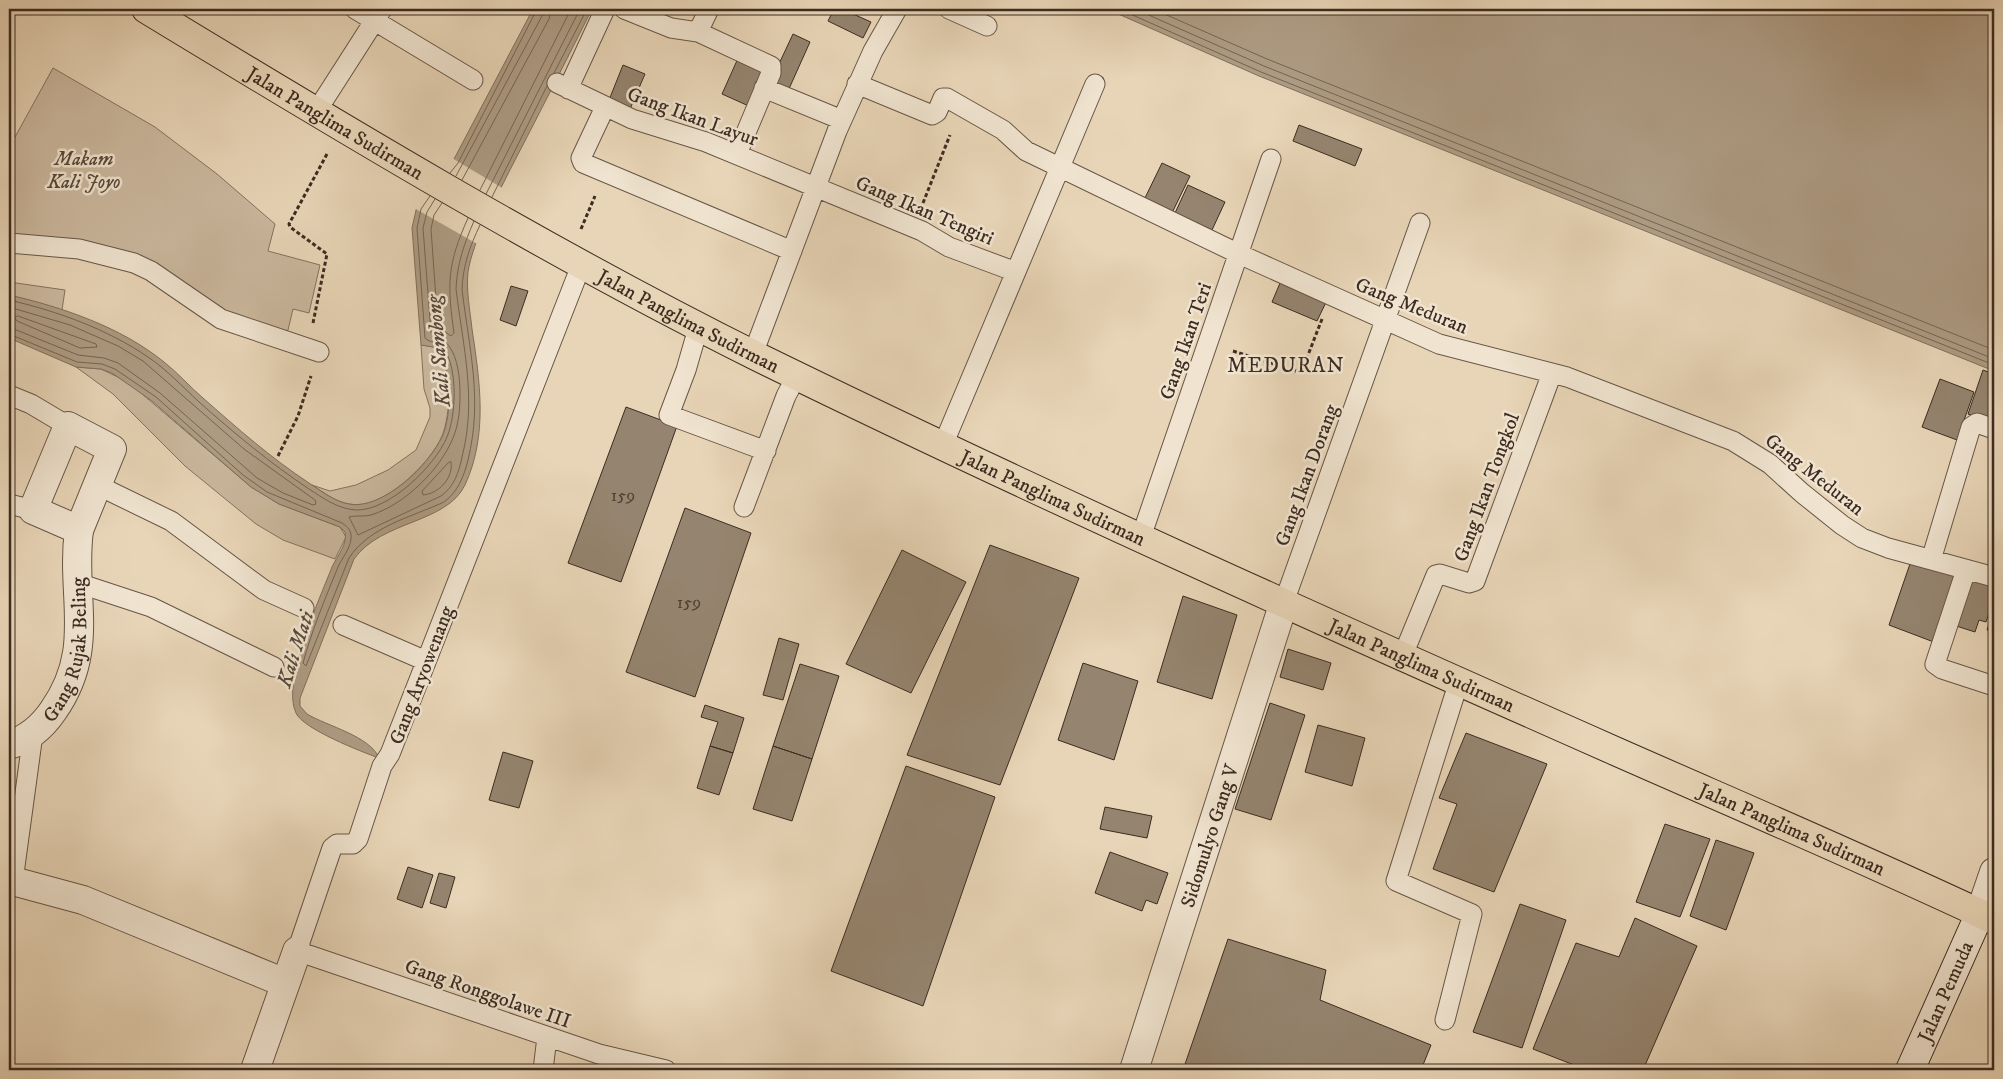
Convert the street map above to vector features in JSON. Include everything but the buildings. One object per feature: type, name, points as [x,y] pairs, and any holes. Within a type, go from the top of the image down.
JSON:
[{"type":"highway","name":"Jalan Panglima Sudirman","points":[[146,9],[316,112],[538,239],[753,354],[943,446],[1284,602],[1987,916]]},
{"type":"street","name":"Gang Rujak Beling","points":[[21,739],[45,722],[59,703],[76,665],[80,636],[77,547],[79,530],[112,449],[68,426]]},
{"type":"street","points":[[68,426],[21,507],[79,530]]},
{"type":"street","name":"Sidomulyo Gang V","points":[[1134,1070],[1284,602]]},
{"type":"street","name":"Jalan Pemuda","points":[[1910,1070],[1987,916],[1994,872]]},
{"type":"street","points":[[11,881],[83,900],[286,983]]},
{"type":"street","name":"Gang Aryowenang","points":[[255,1070],[297,951]]},
{"type":"lane","points":[[355,9],[379,15],[473,80]]},
{"type":"lane","name":"Gang Ikan Layur","points":[[605,9],[562,86],[645,124],[706,142],[816,188]]},
{"type":"lane","points":[[624,9],[671,28],[698,32],[771,66],[737,154]]},
{"type":"lane","points":[[698,32],[709,9]]},
{"type":"lane","points":[[753,354],[857,84],[897,9]]},
{"type":"lane","points":[[949,9],[988,26]]},
{"type":"lane","points":[[316,112],[379,15]]},
{"type":"lane","name":"Gang Meduran","points":[[857,84],[932,115],[937,112],[944,98],[962,106],[1008,133],[1026,152],[1331,296],[1450,348],[1552,373],[1739,444],[1775,467],[1802,493],[1850,531],[1880,545],[1994,577]]},
{"type":"lane","points":[[943,446],[1095,84]]},
{"type":"lane","points":[[764,88],[842,120]]},
{"type":"lane","points":[[605,107],[581,158],[585,164],[792,250]]},
{"type":"lane","name":"Gang Ikan Teri","points":[[1141,536],[1271,160]]},
{"type":"lane","name":"Gang Ikan Tengiri","points":[[816,188],[932,236],[949,247],[1016,272]]},
{"type":"lane","name":"Gang Ikan Dorang","points":[[1284,602],[1420,223]]},
{"type":"lane","points":[[9,243],[79,250],[134,263],[151,271],[220,319],[313,350]]},
{"type":"lane","name":"Gang Aryowenang","points":[[297,951],[332,848],[358,839],[382,766],[390,754],[426,661],[576,260]]},
{"type":"lane","points":[[699,325],[686,370],[669,415],[766,451]]},
{"type":"lane","name":"Gang Ikan Tongkol","points":[[1403,655],[1436,575],[1445,575],[1469,583],[1474,581],[1552,373]]},
{"type":"lane","points":[[744,507],[797,375]]},
{"type":"lane","points":[[9,395],[30,404],[68,426]]},
{"type":"lane","points":[[1931,560],[1971,427],[1977,423],[1994,428]]},
{"type":"lane","points":[[97,485],[171,520],[264,590],[304,608]]},
{"type":"lane","points":[[1966,570],[1935,664],[1942,669],[1994,686]]},
{"type":"lane","points":[[78,583],[151,607],[274,667]]},
{"type":"lane","points":[[343,626],[426,661]]},
{"type":"lane","points":[[1445,1020],[1472,914],[1396,881],[1459,681]]},
{"type":"lane","points":[[11,881],[21,739]]},
{"type":"lane","name":"Gang Ronggolawe III","points":[[297,951],[599,1054],[666,1070]]},
{"type":"lane","points":[[543,1070],[547,1037]]},
{"type":"path","points":[[912,228],[962,106]]},
{"type":"path","points":[[278,456],[298,416],[313,350],[327,254],[290,227],[289,224],[342,127]]},
{"type":"path","points":[[576,260],[605,172]]},
{"type":"path","points":[[1208,342],[1299,372],[1303,368],[1331,296]]},
{"type":"green space","name":"Makam Kali Joyo","points":[[53,68],[155,127],[217,174],[275,224],[268,251],[320,265],[309,313],[293,309],[287,334],[238,319],[164,272],[9,237],[9,148]]},
{"type":"green space","points":[[9,282],[65,290],[62,310],[9,295]]},
{"type":"green space","points":[[421,345],[439,350],[444,358],[449,379],[449,405],[445,428],[436,447],[427,459],[416,472],[390,493],[362,504],[349,504],[339,501],[312,485],[330,491],[356,485],[388,470],[416,450],[430,417],[430,408],[424,389]]},
{"type":"green space","points":[[76,367],[101,369],[128,382],[251,487],[279,504],[340,527],[346,537],[335,559],[283,540],[256,524],[185,466],[113,394]]},
{"type":"water","name":"Kali Sambong","points":[[533,9],[592,9],[493,203],[471,259],[468,272],[468,293],[478,369],[480,408],[477,447],[472,466],[465,485],[456,498],[444,508],[380,536],[366,546],[354,559],[300,698],[300,706],[307,714],[358,738],[374,750],[379,758],[321,733],[310,726],[296,713],[293,699],[294,682],[304,640],[332,567],[344,545],[345,532],[340,527],[279,504],[251,487],[152,401],[112,373],[101,369],[76,367],[9,338],[9,295],[70,312],[129,338],[169,366],[198,394],[268,453],[333,499],[349,504],[363,504],[377,500],[392,492],[420,468],[431,455],[445,429],[449,408],[448,380],[443,358],[433,347],[421,345],[412,228],[417,206],[453,161]]},
{"type":"water","points":[[1107,9],[1994,9],[1994,371],[1259,76]]},
{"type":"pier","points":[[452,158],[504,189],[479,245],[414,208],[423,192]]},
{"type":"district","name":"MEDURAN","points":[[1286,365]]},
{"type":"water label","name":"Kali Mati","points":[[295,649]]}]
